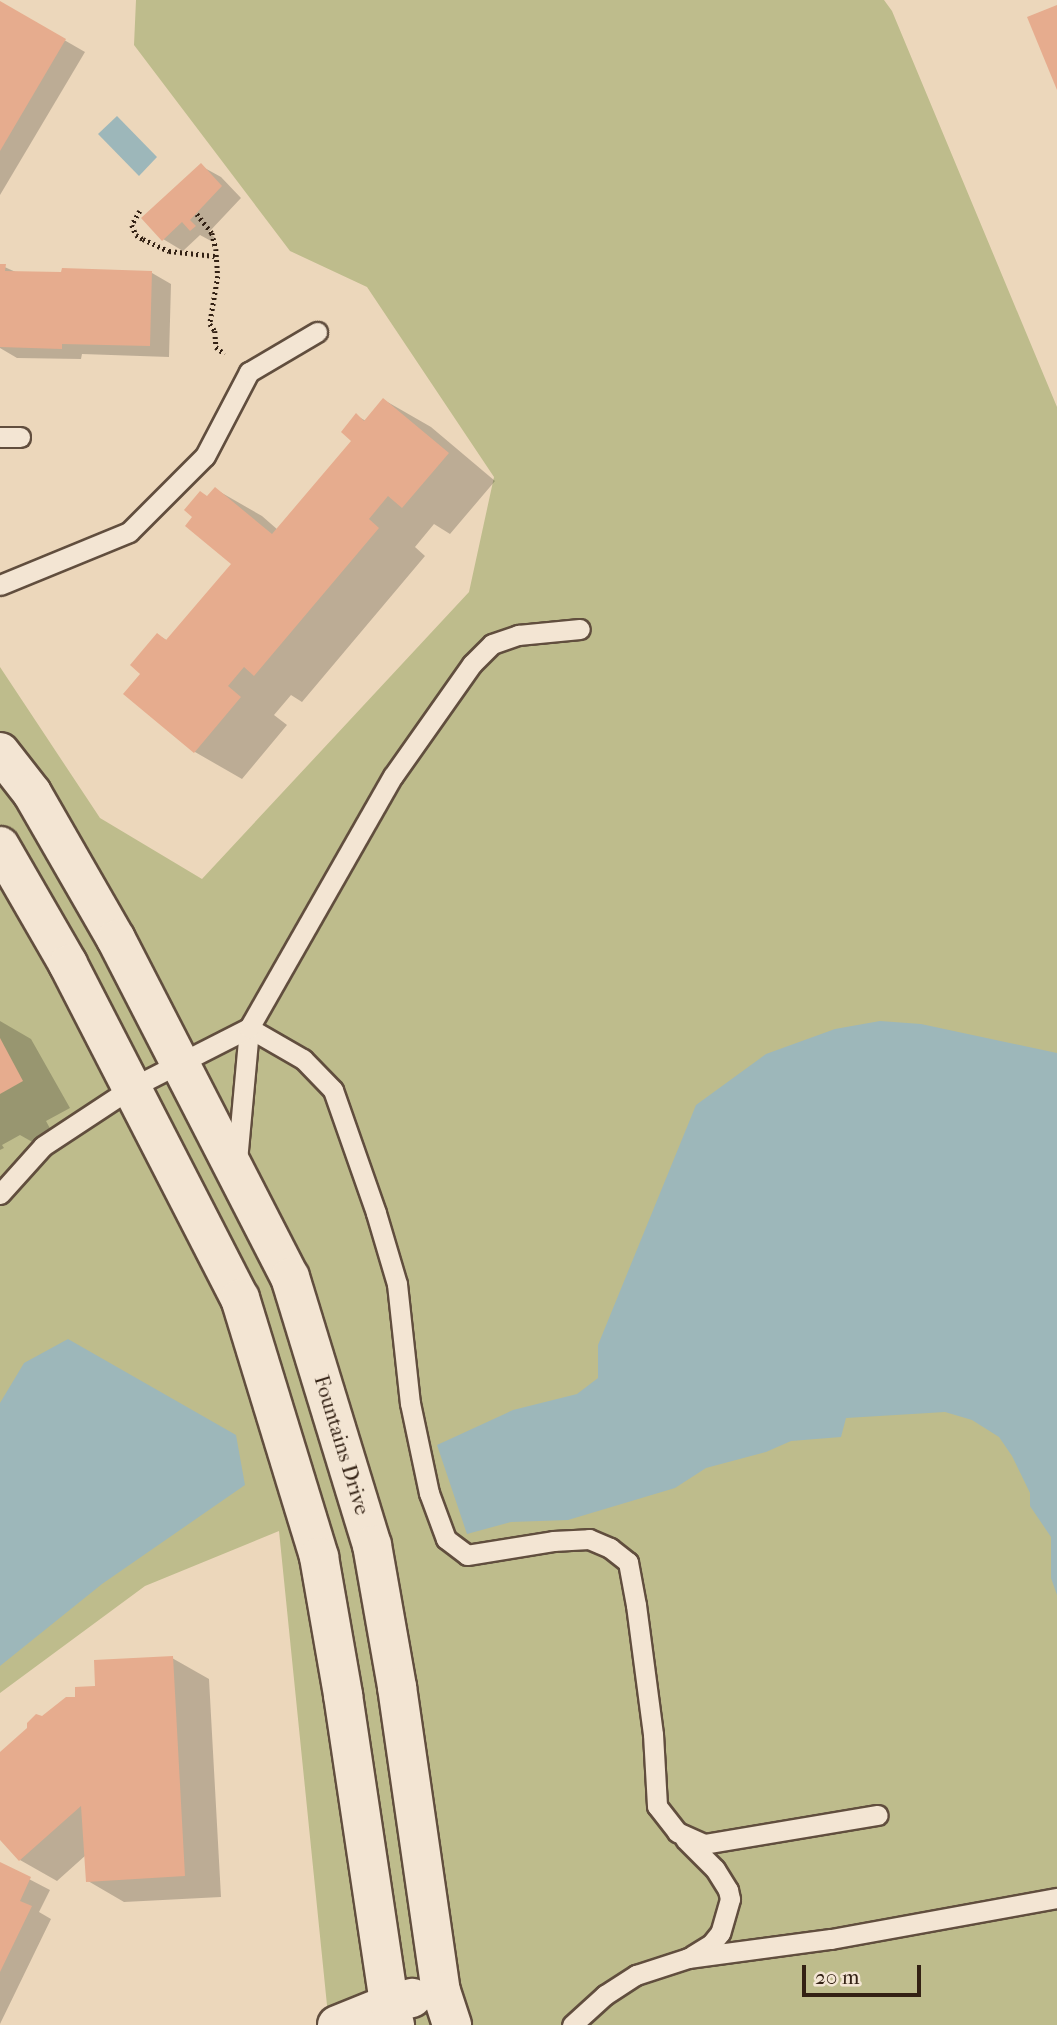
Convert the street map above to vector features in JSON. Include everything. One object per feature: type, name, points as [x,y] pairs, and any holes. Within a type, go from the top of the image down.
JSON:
[{"type":"street","name":"Fountains Drive","points":[[0,752],[32,793],[98,908],[290,1277],[372,1545],[447,2008]]},
{"type":"street","points":[[0,846],[53,937],[240,1298],[319,1558],[392,2014]]},
{"type":"street","points":[[53,937],[98,908]]},
{"type":"street","points":[[337,2025],[392,2014],[447,2008]]},
{"type":"lane","points":[[0,585],[129,532],[205,456],[249,372],[317,332]]},
{"type":"lane","points":[[0,437],[20,437]]},
{"type":"lane","points":[[235,1175],[249,1028],[393,776],[472,664],[492,644],[519,635],[580,629]]},
{"type":"lane","points":[[0,1194],[43,1146],[131,1087],[249,1028]]},
{"type":"lane","points":[[249,1028],[303,1059],[333,1090],[376,1213],[397,1284],[410,1403],[429,1493],[446,1539],[467,1555],[553,1541],[589,1539],[610,1548],[628,1562],[653,1734],[657,1806],[677,1832],[715,1869],[730,1899],[720,1933],[711,1944],[688,1958]]},
{"type":"lane","points":[[677,1832],[704,1844],[878,1815]]},
{"type":"lane","points":[[572,2025],[605,1995],[636,1975],[688,1958],[831,1939],[1057,1898]]},
{"type":"path","points":[[140,211],[132,225],[143,240],[169,251],[215,256]]},
{"type":"path","points":[[197,214],[212,233],[218,276],[210,324],[215,331],[216,347],[249,372]]},
{"type":"shaded area","points":[[136,0],[884,0],[892,11],[1057,407],[1057,2025],[329,2025],[279,1531],[145,1586],[0,1693],[0,667],[100,818],[202,879],[469,592],[494,477],[367,287],[290,251],[134,45]]},
{"type":"water","points":[[117,116],[157,157],[139,176],[98,134]]},
{"type":"water","points":[[880,1021],[921,1024],[1057,1053],[1057,1595],[1051,1578],[1051,1537],[1030,1506],[1030,1493],[1012,1456],[999,1437],[972,1420],[945,1412],[846,1418],[841,1437],[791,1441],[766,1452],[706,1468],[675,1488],[568,1520],[511,1522],[467,1534],[437,1445],[513,1410],[577,1394],[598,1378],[598,1345],[696,1105],[766,1054],[835,1029]]},
{"type":"water","points":[[68,1339],[236,1435],[245,1485],[102,1584],[0,1666],[0,1403],[24,1363]]},
{"type":"building","points":[[0,1],[66,39],[0,151]]},
{"type":"building","points":[[1057,5],[1057,90],[1027,17]]},
{"type":"building","points":[[201,163],[222,186],[190,220],[196,226],[190,231],[182,222],[162,241],[141,218]]},
{"type":"building","points":[[0,264],[6,264],[5,271],[61,272],[62,268],[152,271],[150,346],[62,344],[62,349],[0,347]]},
{"type":"building","points":[[383,398],[449,453],[402,508],[388,496],[369,519],[379,528],[254,676],[244,667],[228,686],[241,697],[194,753],[123,694],[140,674],[130,665],[157,633],[166,640],[231,564],[185,526],[192,517],[184,510],[200,491],[207,496],[215,487],[272,534],[351,441],[341,432],[356,413],[364,421]]},
{"type":"building","points":[[0,1038],[23,1081],[0,1094]]},
{"type":"building","points":[[173,1656],[185,1876],[86,1882],[81,1806],[19,1861],[0,1840],[0,1752],[27,1728],[27,1723],[36,1714],[42,1716],[66,1697],[75,1697],[75,1687],[95,1686],[94,1660]]},
{"type":"building","points":[[0,1862],[31,1877],[20,1901],[32,1906],[0,1972]]}]
